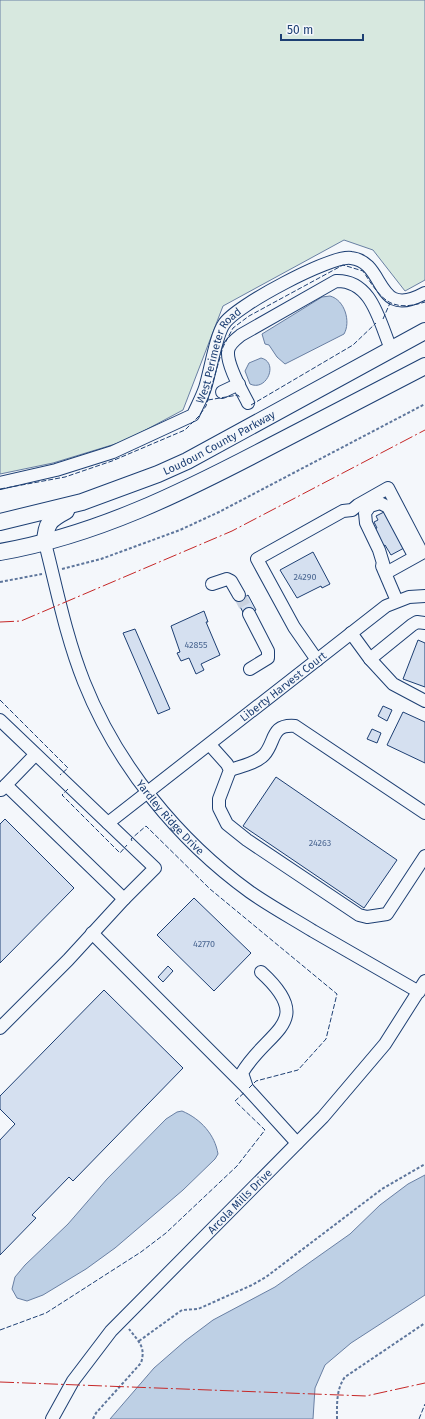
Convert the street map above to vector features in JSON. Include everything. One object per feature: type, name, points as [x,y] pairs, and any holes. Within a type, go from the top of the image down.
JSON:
[{"type":"main road","name":"Loudoun County Parkway","points":[[0,522],[82,502],[158,474],[186,461],[425,331]]},
{"type":"main road","points":[[0,552],[45,543],[101,526],[137,512],[181,492],[425,366]]},
{"type":"main road","points":[[45,543],[46,530],[53,517],[82,502]]},
{"type":"street","name":"West Perimeter Road","points":[[0,483],[56,470],[113,452],[193,415],[205,389],[223,324],[234,313],[289,281],[327,263],[343,258],[353,258],[363,263],[372,271],[386,292],[395,300],[404,301],[413,299],[425,293]]},
{"type":"street","points":[[248,403],[239,384],[228,351],[232,343],[241,335],[336,281],[353,283],[362,288],[369,297],[391,349]]},
{"type":"street","points":[[222,392],[239,384]]},
{"type":"street","points":[[317,660],[294,627],[257,559],[343,511],[352,510],[358,504],[388,488],[422,553],[386,573]]},
{"type":"street","points":[[397,601],[379,550],[366,523],[365,513],[370,506],[380,503],[388,507],[415,557]]},
{"type":"street","points":[[352,510],[386,573]]},
{"type":"street","name":"Yardley Ridge Drive","points":[[45,543],[68,638],[85,684],[110,733],[149,793],[183,833],[218,866],[250,892],[422,987]]},
{"type":"street","points":[[212,584],[227,579],[231,581],[239,594]]},
{"type":"street","name":"Liberty Harvest Court","points":[[108,824],[386,606],[409,597],[425,596]]},
{"type":"street","points":[[249,614],[268,651],[268,658],[250,669]]},
{"type":"street","points":[[370,659],[412,625],[417,622],[425,623]]},
{"type":"street","points":[[351,633],[370,659],[392,684],[425,701]]},
{"type":"street","points":[[0,720],[155,868],[0,1028]]},
{"type":"street","points":[[230,770],[256,761],[265,754],[280,728],[295,726],[425,813]]},
{"type":"street","points":[[210,745],[227,764],[230,770],[219,799],[219,808],[227,824],[247,840],[359,914],[367,917],[386,914],[425,856]]},
{"type":"street","points":[[35,755],[3,788],[124,899]]},
{"type":"street","points":[[92,933],[247,1088],[297,1143]]},
{"type":"street","points":[[247,1088],[242,1073],[249,1061],[282,1028],[287,1012],[283,996],[272,982],[261,972]]},
{"type":"street","name":"Arcola Mills Drive","points":[[52,1419],[73,1381],[107,1337],[323,1117],[380,1050],[422,987]]},
{"type":"path","points":[[0,582],[52,572],[101,559],[180,530],[219,512],[425,404]]},
{"type":"path","points":[[139,1341],[182,1310],[198,1309],[252,1285],[266,1277],[382,1189],[425,1164]]},
{"type":"path","points":[[93,1419],[96,1413],[141,1363],[144,1354],[139,1341],[122,1321]]},
{"type":"path","points":[[337,1419],[338,1391],[340,1383],[345,1377],[425,1323]]},
{"type":"shaded area","points":[[0,0],[425,0],[425,280],[405,291],[373,250],[344,240],[223,306],[183,410],[125,441],[53,463],[0,474]]},
{"type":"water","points":[[330,296],[340,302],[345,312],[347,324],[344,334],[285,364],[277,357],[269,345],[265,344],[262,334],[322,297]]},
{"type":"water","points":[[261,358],[269,365],[269,376],[261,384],[250,384],[245,371],[249,363]]},
{"type":"water","points":[[182,1111],[195,1118],[206,1128],[214,1140],[218,1154],[215,1159],[183,1190],[115,1248],[86,1269],[43,1295],[27,1301],[17,1298],[12,1289],[15,1277],[25,1265],[68,1224],[107,1179],[166,1119],[177,1112]]},
{"type":"water","points":[[425,1175],[425,1295],[351,1343],[325,1365],[315,1388],[313,1419],[110,1419],[154,1368],[185,1341],[213,1320],[275,1287],[350,1234],[380,1205],[408,1184]]},
{"type":"building","points":[[384,512],[404,548],[391,555],[385,545],[382,547],[373,530],[377,528],[374,522],[378,520],[376,516]]},
{"type":"building","points":[[313,552],[330,584],[322,588],[321,586],[297,598],[280,570]]},
{"type":"building","points":[[242,593],[245,597],[248,595],[256,610],[245,616],[235,597]]},
{"type":"building","points":[[204,611],[208,622],[206,622],[220,655],[201,664],[204,670],[196,674],[189,658],[181,661],[177,653],[180,652],[171,626]]},
{"type":"building","points":[[135,629],[170,709],[158,714],[123,633]]},
{"type":"building","points":[[418,640],[425,643],[425,687],[403,679]]},
{"type":"building","points":[[383,706],[392,710],[387,721],[378,716]]},
{"type":"building","points":[[403,712],[425,722],[425,763],[387,745]]},
{"type":"building","points":[[372,729],[381,733],[377,743],[367,739]]},
{"type":"building","points":[[276,777],[397,860],[364,908],[243,826]]},
{"type":"building","points":[[5,819],[74,888],[0,963],[0,824]]},
{"type":"building","points":[[194,898],[251,953],[214,991],[157,935]]},
{"type":"building","points":[[168,966],[173,971],[163,982],[158,977]]},
{"type":"building","points":[[104,990],[183,1068],[73,1181],[69,1177],[32,1215],[36,1218],[0,1255],[0,1140],[15,1124],[0,1109],[0,1096]]},
{"type":"tunnel","points":[[239,595],[249,614]]},
{"type":"fence","points":[[0,489],[65,477],[112,461],[185,430],[199,416],[206,406],[223,347],[233,328],[249,316],[343,265],[363,271],[375,289],[388,301],[403,306],[425,302]]},
{"type":"fence","points":[[383,319],[390,303]]},
{"type":"fence","points":[[251,405],[353,345],[376,323]]},
{"type":"fence","points":[[208,400],[238,395],[240,398]]},
{"type":"fence","points":[[0,700],[68,768],[60,775]]},
{"type":"fence","points":[[68,789],[62,795],[120,853],[127,845]]},
{"type":"fence","points":[[132,841],[131,839],[146,826],[210,889],[337,994],[326,1039],[298,1070],[256,1081],[249,1088]]},
{"type":"fence","points":[[0,1330],[46,1313],[141,1252],[166,1233],[237,1166],[265,1130],[235,1101],[245,1092]]},
{"type":"fence","points":[[419,1419],[425,1404]]},
{"type":"power","points":[[0,622],[21,621],[232,531],[425,430]]},
{"type":"power","points":[[0,1382],[366,1396],[425,1383]]}]
